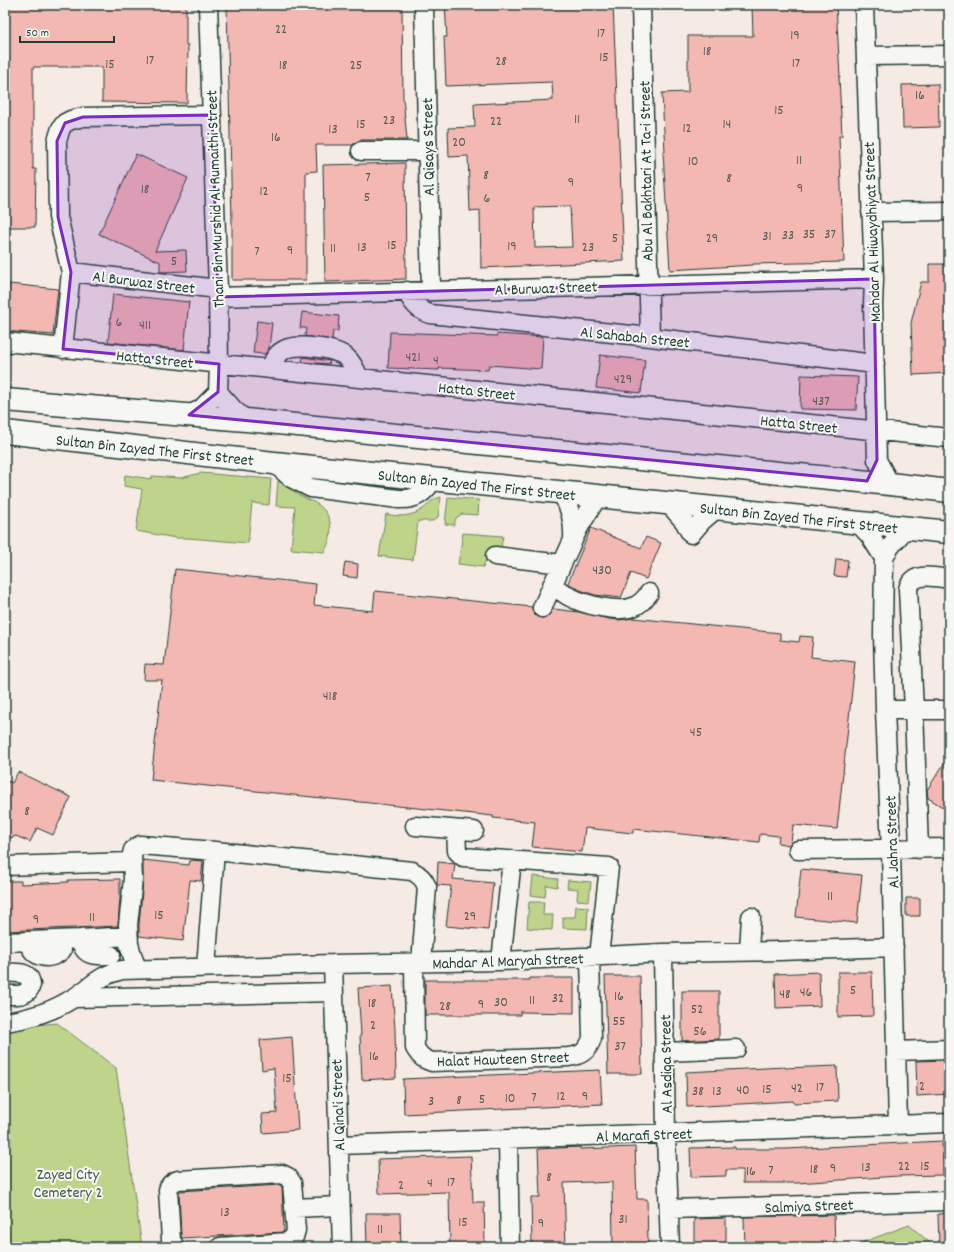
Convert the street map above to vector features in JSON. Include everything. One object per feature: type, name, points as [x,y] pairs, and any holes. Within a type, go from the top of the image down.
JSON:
[{"type":"main road","points":[[5,400],[246,420],[867,481],[949,491]]},
{"type":"main road","name":"Sultan Bin Zayed The First Street","points":[[5,432],[274,463],[949,532]]},
{"type":"street","name":"Thani Bin Murshid Al Rumaithi Street","points":[[208,5],[218,293],[218,392]]},
{"type":"street","name":"Al Qisays Street","points":[[424,5],[431,290]]},
{"type":"street","name":"Abu Al Bakhtari At Ta-i Street","points":[[641,5],[650,337]]},
{"type":"street","name":"Mahdar Al Hiwaydhiyat Street","points":[[864,5],[874,279],[877,431],[877,460],[867,481]]},
{"type":"street","points":[[866,56],[949,55]]},
{"type":"street","points":[[63,349],[71,272],[58,217],[57,141],[65,123],[83,117],[212,115]]},
{"type":"street","points":[[361,151],[427,151]]},
{"type":"street","points":[[871,212],[949,211]]},
{"type":"street","name":"Al Burwaz Street","points":[[71,272],[218,293],[407,291],[874,279]]},
{"type":"street","name":"Al Sahabah Street","points":[[407,291],[412,302],[417,307],[430,314],[650,337],[875,364]]},
{"type":"street","name":"Hatta Street","points":[[5,342],[949,438]]},
{"type":"street","points":[[270,369],[278,354],[286,349],[294,347],[322,348],[338,352],[346,356],[354,366],[359,378]]},
{"type":"street","points":[[190,415],[201,409],[218,392],[234,410],[246,420]]},
{"type":"street","name":"Mahdar Al Hiwaydhiyat Street","points":[[877,460],[890,484]]},
{"type":"street","points":[[274,463],[291,478],[311,488],[399,499],[410,498],[423,493],[429,487],[433,479]]},
{"type":"street","points":[[561,492],[571,513],[574,538]]},
{"type":"street","points":[[542,608],[585,516],[598,496]]},
{"type":"street","points":[[858,523],[870,536],[884,558],[890,547],[906,528]]},
{"type":"street","points":[[495,556],[562,564]]},
{"type":"street","name":"Al Jahra Street","points":[[884,558],[883,635],[894,947],[898,1125]]},
{"type":"street","points":[[919,849],[908,589],[912,580],[921,576],[949,579]]},
{"type":"street","points":[[552,585],[578,601],[596,606],[621,609],[635,607],[649,593]]},
{"type":"street","points":[[885,710],[949,710]]},
{"type":"street","points":[[415,826],[474,832]]},
{"type":"street","points":[[456,830],[457,851],[459,855],[468,858],[609,867],[594,956]]},
{"type":"street","points":[[153,997],[137,969],[131,953],[128,936],[133,879],[131,862],[132,854],[133,850],[140,846],[215,851],[412,871],[419,874],[427,887],[417,963]]},
{"type":"street","points":[[798,850],[891,850],[949,848]]},
{"type":"street","points":[[206,967],[215,851]]},
{"type":"street","points":[[501,961],[512,860]]},
{"type":"street","points":[[5,866],[131,862]]},
{"type":"street","points":[[749,951],[751,917]]},
{"type":"street","points":[[5,942],[128,936]]},
{"type":"street","points":[[81,939],[83,948],[88,953],[95,955],[111,955]]},
{"type":"street","points":[[28,941],[32,950],[40,956],[54,956],[62,950]]},
{"type":"street","name":"Mahdar Al Maryah Street","points":[[5,1012],[28,1009],[48,1003],[68,993],[102,970],[112,968],[137,969],[501,961],[663,953],[894,947]]},
{"type":"street","name":"Al Asdiqa Street","points":[[663,953],[664,1052],[670,1247]]},
{"type":"street","name":"Halat Hawteen Street","points":[[417,963],[415,1048],[419,1055],[425,1060],[432,1062],[568,1057],[581,1054],[590,1045],[592,1038],[594,956]]},
{"type":"street","name":"Al Qina'i Street","points":[[333,964],[342,1247]]},
{"type":"street","name":"Mahdar Al Maryah Street","points":[[5,1022],[40,1015],[63,1005],[97,980],[113,972],[137,969]]},
{"type":"street","points":[[5,973],[26,974],[32,985],[28,992],[24,994],[5,995]]},
{"type":"street","points":[[74,998],[334,992]]},
{"type":"street","points":[[664,1052],[736,1049]]},
{"type":"street","points":[[897,1051],[949,1049]]},
{"type":"street","name":"Al Marafi Street","points":[[339,1145],[949,1124]]},
{"type":"street","points":[[508,1140],[510,1247]]},
{"type":"street","points":[[172,1245],[168,1190],[171,1184],[178,1180],[285,1175],[288,1177],[292,1183],[296,1234],[291,1240],[288,1242],[220,1247]]},
{"type":"street","name":"Salmiya Street","points":[[669,1209],[949,1201]]},
{"type":"street","points":[[294,1208],[340,1206]]},
{"type":"highlighted area","points":[[212,115],[218,297],[874,279],[877,460],[867,481],[189,415],[218,392],[219,364],[63,349],[71,272],[58,217],[57,141],[65,123],[83,117]]},
{"type":"green space","points":[[201,473],[271,479],[269,505],[252,503],[248,543],[176,538],[136,531],[142,489],[124,486],[125,475],[151,479],[152,476],[181,478]]},
{"type":"green space","points":[[278,481],[287,482],[300,496],[317,504],[327,514],[331,526],[331,533],[324,552],[291,549],[295,507],[276,506]]},
{"type":"green space","points":[[441,497],[438,517],[433,521],[418,521],[413,560],[379,556],[386,514],[400,516],[414,514],[419,512],[433,500]]},
{"type":"green space","points":[[448,497],[479,500],[478,515],[462,514],[456,518],[454,525],[445,524]]},
{"type":"green space","points":[[463,533],[503,536],[501,547],[490,555],[483,567],[458,564]]},
{"type":"green space","points":[[533,876],[558,879],[557,887],[546,885],[545,897],[531,895]]},
{"type":"green space","points":[[568,880],[591,882],[589,901],[577,900],[578,889],[567,888]]},
{"type":"green space","points":[[529,902],[544,902],[543,915],[553,915],[552,930],[527,928]]},
{"type":"green space","points":[[576,906],[588,907],[587,929],[563,928],[563,917],[575,917]]},
{"type":"green space","name":"Zayed City Cemetery 2","points":[[57,1023],[116,1068],[142,1247],[5,1247],[5,1028]]},
{"type":"green space","points":[[909,1225],[935,1247],[850,1247]]},
{"type":"building","points":[[5,5],[186,5],[186,45],[188,45],[187,103],[102,102],[102,67],[33,67],[33,169],[36,169],[35,227],[5,227]]},
{"type":"building","points":[[227,5],[402,5],[403,97],[407,140],[361,140],[353,145],[316,145],[317,171],[306,172],[306,280],[232,280]]},
{"type":"building","points":[[445,5],[613,5],[624,261],[481,268],[480,210],[470,211],[468,156],[449,157],[448,128],[475,127],[474,104],[553,100],[552,82],[446,86],[444,37],[447,37]],"holes":[[[570,206],[572,247],[535,248],[534,207]]]},
{"type":"building","points":[[752,5],[836,5],[842,136],[839,136],[844,262],[753,264],[670,270],[663,152],[665,152],[662,93],[688,92],[688,36],[753,36]]},
{"type":"building","points":[[938,84],[939,127],[903,128],[902,85]]},
{"type":"building","points":[[136,154],[188,178],[155,251],[186,250],[187,271],[160,272],[160,262],[99,234]]},
{"type":"building","points":[[405,163],[406,279],[325,282],[323,165]]},
{"type":"building","points":[[929,264],[949,264],[949,373],[913,375],[911,323],[921,282],[929,282]]},
{"type":"building","points":[[9,284],[58,289],[53,335],[5,331]]},
{"type":"building","points":[[113,294],[189,302],[184,350],[108,342]]},
{"type":"building","points":[[302,312],[339,316],[338,331],[333,331],[332,340],[305,336],[306,328],[300,328]]},
{"type":"building","points":[[257,321],[272,323],[269,348],[265,354],[253,353]]},
{"type":"building","points":[[390,332],[497,336],[497,334],[543,337],[541,369],[489,365],[488,370],[388,368]]},
{"type":"building","points":[[600,355],[645,360],[641,393],[596,388]]},
{"type":"building","points":[[303,357],[330,361],[329,364],[302,362]]},
{"type":"building","points":[[801,375],[858,377],[856,410],[800,409]]},
{"type":"building","points":[[591,528],[641,548],[646,537],[661,543],[646,579],[631,573],[621,598],[595,595],[580,590],[568,583]]},
{"type":"building","points":[[836,559],[848,560],[846,577],[834,576]]},
{"type":"building","points":[[345,562],[358,564],[357,578],[343,576]]},
{"type":"building","points":[[175,569],[316,584],[314,605],[373,611],[375,591],[532,607],[534,614],[537,617],[543,618],[548,616],[553,609],[579,612],[609,619],[619,620],[633,618],[780,633],[780,640],[799,642],[800,636],[813,637],[811,657],[855,662],[837,829],[793,825],[791,842],[789,845],[778,843],[779,836],[760,834],[759,842],[633,829],[633,833],[585,828],[582,852],[532,847],[535,822],[493,818],[493,816],[151,780],[162,680],[144,680],[145,664],[164,665]]},
{"type":"building","points":[[949,756],[949,811],[928,798],[927,790]]},
{"type":"building","points":[[18,772],[71,797],[53,835],[37,828],[30,842],[16,836],[8,839],[5,831],[5,788],[8,781],[12,783]]},
{"type":"building","points":[[143,860],[189,865],[190,860],[203,861],[201,881],[190,880],[183,941],[139,936]]},
{"type":"building","points":[[438,862],[455,864],[453,879],[493,883],[488,930],[446,926],[451,886],[437,885]]},
{"type":"building","points":[[801,869],[862,875],[857,923],[796,917]]},
{"type":"building","points":[[120,879],[118,926],[5,931],[5,881],[21,881],[21,884],[68,882],[68,880]]},
{"type":"building","points":[[906,898],[920,898],[920,916],[906,916]]},
{"type":"building","points":[[819,972],[820,1006],[776,1008],[775,974]]},
{"type":"building","points":[[838,972],[872,972],[873,1016],[838,1017]]},
{"type":"building","points":[[605,976],[640,976],[642,1074],[608,1074]]},
{"type":"building","points":[[530,978],[574,978],[574,1013],[520,1012],[520,1015],[425,1015],[425,980],[530,980]]},
{"type":"building","points":[[392,986],[396,1078],[362,1080],[358,988]]},
{"type":"building","points":[[682,991],[719,991],[719,1039],[682,1041]]},
{"type":"building","points":[[292,1037],[298,1130],[263,1133],[262,1114],[277,1113],[274,1068],[262,1070],[260,1040]]},
{"type":"building","points":[[949,1060],[949,1094],[917,1096],[916,1061]]},
{"type":"building","points":[[837,1066],[838,1101],[793,1103],[793,1101],[687,1107],[686,1072]]},
{"type":"building","points":[[600,1070],[602,1104],[404,1114],[403,1079]]},
{"type":"building","points":[[942,1141],[943,1175],[898,1176],[797,1183],[743,1183],[743,1170],[726,1170],[726,1176],[691,1177],[690,1148],[735,1147],[735,1149],[786,1149]]},
{"type":"building","points":[[580,1147],[580,1149],[635,1147],[637,1199],[647,1199],[648,1243],[613,1244],[612,1182],[592,1182],[564,1183],[566,1247],[532,1247],[531,1197],[540,1197],[538,1149]]},
{"type":"building","points":[[471,1156],[473,1202],[484,1202],[485,1246],[450,1247],[449,1192],[379,1194],[378,1159]]},
{"type":"building","points":[[280,1185],[282,1187],[284,1232],[181,1237],[179,1191]]},
{"type":"building","points":[[366,1213],[400,1213],[401,1247],[367,1247]]},
{"type":"building","points":[[949,1213],[949,1243],[939,1243],[938,1214]]},
{"type":"building","points":[[834,1215],[835,1246],[745,1247],[744,1217]]},
{"type":"building","points":[[726,1218],[726,1247],[694,1247],[694,1219]]}]
